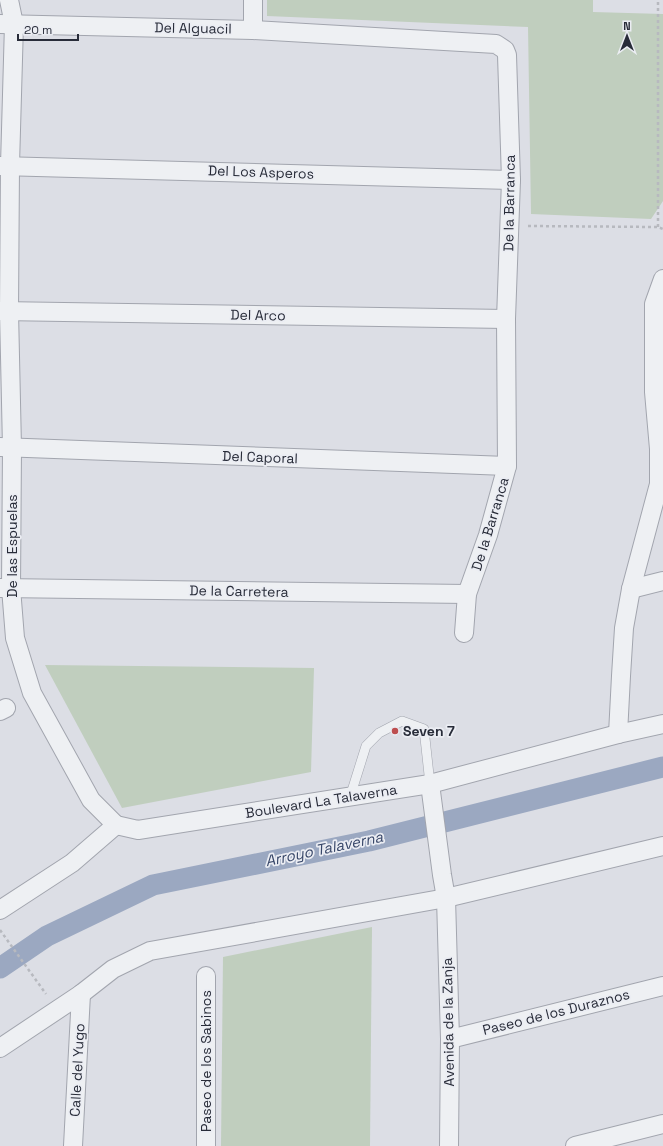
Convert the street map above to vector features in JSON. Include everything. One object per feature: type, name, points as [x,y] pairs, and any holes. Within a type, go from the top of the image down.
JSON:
[{"type":"street","name":"De las Espuelas","points":[[9,0],[7,24],[5,166],[6,588],[15,638],[32,693],[91,800],[116,825]]},
{"type":"street","points":[[253,0],[253,30]]},
{"type":"street","name":"Del Alguacil","points":[[7,24],[253,30]]},
{"type":"street","name":"De la Barranca","points":[[253,30],[496,44],[502,47],[507,55],[511,180],[506,319],[507,466],[488,535],[467,594],[464,633]]},
{"type":"street","name":"Del Los Asperos","points":[[5,166],[511,180]]},
{"type":"street","points":[[618,734],[624,628],[631,589],[659,484],[661,448],[654,392],[658,303],[663,280]]},
{"type":"street","name":"Del Arco","points":[[5,311],[506,319]]},
{"type":"street","name":"Del Caporal","points":[[6,448],[507,466]]},
{"type":"street","points":[[631,589],[663,581]]},
{"type":"street","name":"De la Carretera","points":[[6,588],[467,594]]},
{"type":"street","name":"Boulevard La Talaverna","points":[[116,825],[138,830],[430,784],[618,734],[663,724]]},
{"type":"street","name":"Avenida de la Zanja","points":[[430,784],[446,898],[450,1039],[449,1146]]},
{"type":"street","points":[[0,910],[72,863],[116,825]]},
{"type":"street","points":[[0,1048],[81,994],[113,969],[150,951],[446,898],[663,846]]},
{"type":"street","name":"Paseo de los Sabinos","points":[[206,976],[206,1146]]},
{"type":"street","name":"Paseo de los Duraznos","points":[[450,1039],[663,986]]},
{"type":"street","name":"Calle del Yugo","points":[[73,1146],[81,994]]},
{"type":"street","points":[[575,1146],[663,1124]]},
{"type":"lane","points":[[350,797],[366,746],[379,733],[402,721],[424,729],[430,784]]},
{"type":"path","points":[[658,0],[658,227]]},
{"type":"path","points":[[510,226],[658,227],[663,229]]},
{"type":"path","points":[[0,930],[57,1010]]},
{"type":"green space","points":[[267,0],[593,0],[593,12],[663,14],[663,201],[651,219],[531,214],[528,27],[267,16]]},
{"type":"green space","points":[[45,665],[314,668],[311,772],[122,808]]},
{"type":"green space","points":[[372,927],[370,1146],[221,1146],[223,957]]},
{"type":"waterway","name":"Arroyo Talaverna","points":[[0,968],[47,936],[153,885],[369,841],[663,767]]},
{"type":"place","name":"Seven 7","points":[[395,731]]}]
